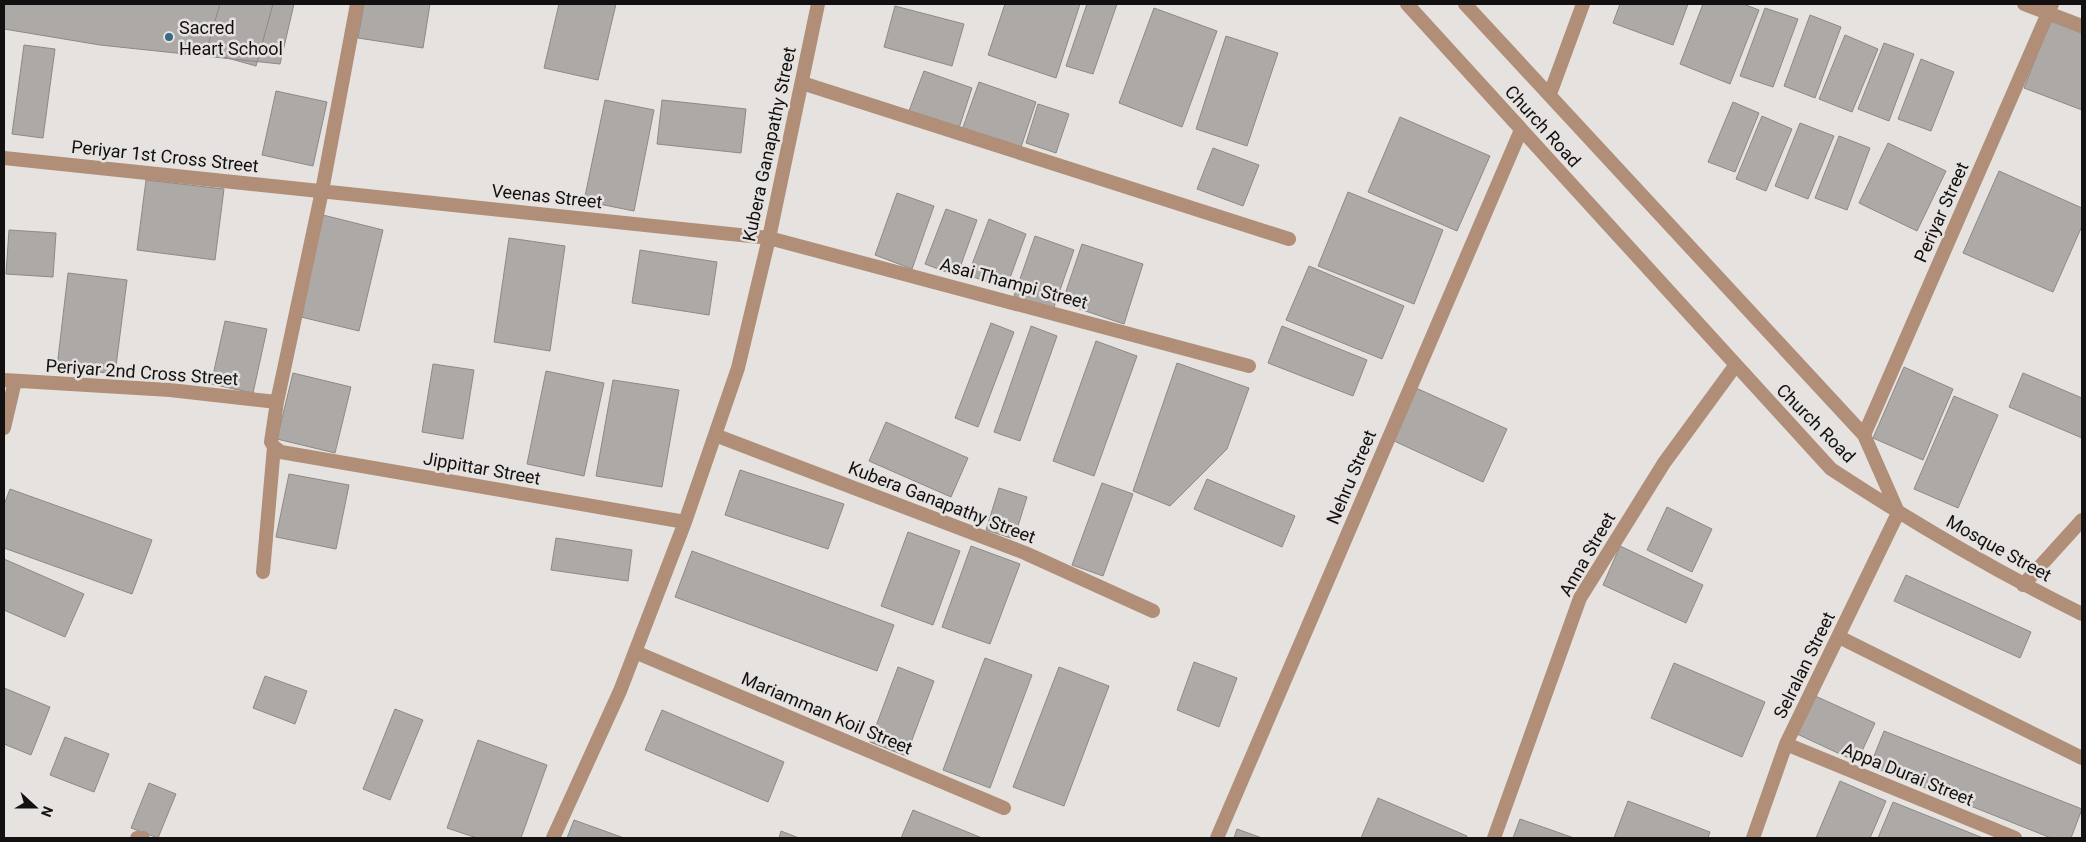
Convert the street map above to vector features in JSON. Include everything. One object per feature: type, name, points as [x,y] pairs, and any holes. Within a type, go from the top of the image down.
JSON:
[{"type":"street","points":[[263,572],[274,447],[271,442],[277,402],[322,191],[358,4]]},
{"type":"street","name":"Kubera Ganapathy Street","points":[[553,838],[620,691],[685,522],[738,368],[769,238],[818,4]]},
{"type":"street","name":"Church Road","points":[[1407,4],[1734,366],[1831,469],[1898,513]]},
{"type":"street","name":"Church Road","points":[[1465,4],[1864,435],[1898,513]]},
{"type":"street","points":[[1550,94],[1583,4]]},
{"type":"street","points":[[2024,4],[2050,8],[2082,26]]},
{"type":"street","name":"Periyar Street","points":[[1864,435],[2050,8]]},
{"type":"street","points":[[802,82],[1289,239]]},
{"type":"street","name":"Nehru Street","points":[[1218,838],[1521,130]]},
{"type":"street","name":"Periyar 1st Cross Street","points":[[4,158],[322,191]]},
{"type":"street","name":"Veenas Street","points":[[322,191],[769,238]]},
{"type":"street","name":"Asai Thampi Street","points":[[769,238],[1249,366]]},
{"type":"street","name":"Anna Street","points":[[1494,838],[1580,598],[1664,463],[1734,366]]},
{"type":"street","points":[[4,428],[9,381]]},
{"type":"street","name":"Periyar 2nd Cross Street","points":[[9,381],[170,390],[277,402]]},
{"type":"street","name":"Kubera Ganapathy Street","points":[[715,435],[1024,553],[1153,611]]},
{"type":"street","name":"Jippittar Street","points":[[274,447],[281,452],[685,522]]},
{"type":"street","name":"Mosque Street","points":[[1898,513],[2023,585],[2082,614]]},
{"type":"street","name":"Selralan Street","points":[[1753,838],[1786,744],[1898,513]]},
{"type":"street","points":[[2023,585],[2082,520]]},
{"type":"street","points":[[1839,637],[2082,758]]},
{"type":"street","name":"Mariamman Koil Street","points":[[635,652],[1004,808]]},
{"type":"street","name":"Appa Durai Street","points":[[1786,744],[2016,838]]},
{"type":"street","points":[[137,838],[143,838]]},
{"type":"building","name":"Sacred Heart School","points":[[4,4],[294,4],[280,64],[100,45],[4,29]]},
{"type":"building","points":[[220,4],[273,4],[256,66],[206,52]]},
{"type":"building","points":[[364,4],[430,4],[423,48],[358,38]]},
{"type":"building","points":[[559,4],[616,4],[598,80],[544,68]]},
{"type":"building","points":[[1005,4],[1080,4],[1056,78],[988,55]]},
{"type":"building","points":[[1087,4],[1117,4],[1093,74],[1066,66]]},
{"type":"building","points":[[1620,4],[1688,4],[1673,45],[1613,23]]},
{"type":"building","points":[[1703,4],[1743,4],[1759,10],[1730,84],[1680,64]]},
{"type":"building","points":[[895,6],[964,24],[952,66],[884,47]]},
{"type":"building","points":[[1154,8],[1217,31],[1182,127],[1119,103]]},
{"type":"building","points":[[1765,8],[1798,19],[1773,87],[1740,76]]},
{"type":"building","points":[[1810,15],[1841,27],[1815,98],[1784,86]]},
{"type":"building","points":[[2050,21],[2082,33],[2082,110],[2024,88]]},
{"type":"building","points":[[1845,35],[1878,49],[1852,112],[1819,99]]},
{"type":"building","points":[[1226,36],[1278,53],[1247,146],[1196,129]]},
{"type":"building","points":[[1884,43],[1914,54],[1889,121],[1858,109]]},
{"type":"building","points":[[24,45],[55,49],[43,138],[12,134]]},
{"type":"building","points":[[1921,59],[1954,72],[1931,131],[1898,119]]},
{"type":"building","points":[[924,71],[972,88],[959,128],[909,111]]},
{"type":"building","points":[[979,82],[1036,102],[1020,150],[962,130]]},
{"type":"building","points":[[276,91],[327,102],[313,166],[262,155]]},
{"type":"building","points":[[605,100],[654,110],[634,211],[584,201]]},
{"type":"building","points":[[662,100],[746,109],[741,153],[657,144]]},
{"type":"building","points":[[1733,102],[1759,113],[1735,172],[1708,162]]},
{"type":"building","points":[[1038,104],[1069,114],[1056,153],[1026,143]]},
{"type":"building","points":[[1762,116],[1792,129],[1766,191],[1736,179]]},
{"type":"building","points":[[1400,117],[1490,156],[1457,231],[1368,192]]},
{"type":"building","points":[[1800,123],[1834,136],[1808,199],[1775,186]]},
{"type":"building","points":[[1839,136],[1870,148],[1847,210],[1815,198]]},
{"type":"building","points":[[1888,143],[1946,171],[1917,231],[1859,203]]},
{"type":"building","points":[[1213,148],[1259,165],[1243,206],[1197,189]]},
{"type":"building","points":[[1999,171],[2082,208],[2082,226],[2053,292],[1963,253]]},
{"type":"building","points":[[146,180],[224,189],[215,260],[137,250]]},
{"type":"building","points":[[1348,192],[1443,230],[1414,304],[1318,266]]},
{"type":"building","points":[[897,193],[934,206],[912,269],[875,255]]},
{"type":"building","points":[[946,209],[977,220],[957,276],[925,264]]},
{"type":"building","points":[[323,215],[383,230],[359,331],[297,316]]},
{"type":"building","points":[[989,219],[1026,234],[1006,289],[968,275]]},
{"type":"building","points":[[9,230],[56,233],[53,277],[6,274]]},
{"type":"building","points":[[1035,236],[1074,250],[1053,310],[1014,296]]},
{"type":"building","points":[[509,238],[565,246],[550,351],[494,342]]},
{"type":"building","points":[[1082,244],[1143,264],[1124,324],[1062,303]]},
{"type":"building","points":[[640,250],[717,262],[709,315],[632,303]]},
{"type":"building","points":[[1309,266],[1404,306],[1382,359],[1286,320]]},
{"type":"building","points":[[68,273],[127,280],[115,374],[57,367]]},
{"type":"building","points":[[225,321],[267,329],[253,393],[211,384]]},
{"type":"building","points":[[991,323],[1014,332],[978,427],[955,418]]},
{"type":"building","points":[[1031,326],[1057,336],[1020,441],[994,432]]},
{"type":"building","points":[[1282,326],[1367,360],[1353,396],[1268,363]]},
{"type":"building","points":[[1096,341],[1137,356],[1094,476],[1053,461]]},
{"type":"building","points":[[1177,363],[1249,388],[1227,449],[1170,506],[1133,491]]},
{"type":"building","points":[[433,364],[474,370],[463,439],[422,432]]},
{"type":"building","points":[[1904,367],[1953,389],[1923,460],[1873,438]]},
{"type":"building","points":[[546,371],[604,383],[584,476],[527,464]]},
{"type":"building","points":[[293,373],[351,387],[335,453],[277,439]]},
{"type":"building","points":[[2023,373],[2082,398],[2082,438],[2009,407]]},
{"type":"building","points":[[613,380],[679,390],[662,487],[596,476]]},
{"type":"building","points":[[1416,388],[1507,429],[1483,482],[1392,440]]},
{"type":"building","points":[[1954,396],[1998,415],[1958,508],[1914,489]]},
{"type":"building","points":[[886,422],[968,458],[951,497],[869,461]]},
{"type":"building","points":[[740,470],[844,504],[828,549],[725,515]]},
{"type":"building","points":[[289,474],[349,485],[336,549],[276,537]]},
{"type":"building","points":[[1207,479],[1295,516],[1282,547],[1194,509]]},
{"type":"building","points":[[1102,483],[1133,494],[1103,576],[1072,565]]},
{"type":"building","points":[[999,488],[1027,497],[1014,539],[986,530]]},
{"type":"building","points":[[10,489],[152,540],[132,594],[4,548],[4,505]]},
{"type":"building","points":[[1667,507],[1712,529],[1692,572],[1647,550]]},
{"type":"building","points":[[908,532],[960,551],[933,625],[881,606]]},
{"type":"building","points":[[556,538],[632,550],[628,581],[551,570]]},
{"type":"building","points":[[971,546],[1020,564],[990,644],[942,627]]},
{"type":"building","points":[[1620,546],[1703,585],[1686,623],[1603,585]]},
{"type":"building","points":[[692,551],[894,625],[877,671],[675,597]]},
{"type":"building","points":[[4,559],[84,594],[65,637],[4,610]]},
{"type":"building","points":[[1906,575],[2031,632],[2020,658],[1894,601]]},
{"type":"building","points":[[985,658],[1032,675],[990,788],[943,770]]},
{"type":"building","points":[[1194,662],[1237,678],[1219,727],[1177,710]]},
{"type":"building","points":[[1674,663],[1765,702],[1742,757],[1651,718]]},
{"type":"building","points":[[898,667],[934,681],[906,756],[870,742]]},
{"type":"building","points":[[1059,667],[1109,686],[1064,806],[1013,787]]},
{"type":"building","points":[[265,676],[307,691],[295,724],[253,708]]},
{"type":"building","points":[[4,688],[50,707],[31,755],[4,744]]},
{"type":"building","points":[[1813,695],[1875,723],[1857,762],[1795,733]]},
{"type":"building","points":[[395,709],[423,720],[390,800],[363,789]]},
{"type":"building","points":[[662,710],[784,762],[768,802],[645,750]]},
{"type":"building","points":[[1884,731],[2082,809],[2071,838],[2051,838],[1870,766]]},
{"type":"building","points":[[65,737],[109,754],[94,792],[50,775]]},
{"type":"building","points":[[478,740],[547,765],[521,838],[477,838],[447,828]]},
{"type":"building","points":[[1840,781],[1886,801],[1870,838],[1816,838]]},
{"type":"building","points":[[149,783],[176,794],[158,838],[131,828]]},
{"type":"building","points":[[1378,798],[1467,836],[1466,838],[1361,838]]},
{"type":"building","points":[[1628,801],[1710,832],[1708,838],[1614,838]]},
{"type":"building","points":[[1893,802],[1983,838],[1878,838]]},
{"type":"building","points":[[913,810],[982,838],[901,838]]},
{"type":"building","points":[[1520,819],[1574,838],[1513,838]]},
{"type":"building","points":[[574,820],[624,838],[567,838]]},
{"type":"building","points":[[1237,829],[1262,838],[1234,838]]},
{"type":"building","points":[[781,831],[799,838],[779,838]]},
{"type":"place","name":"Sacred Heart School","points":[[169,37]]}]
